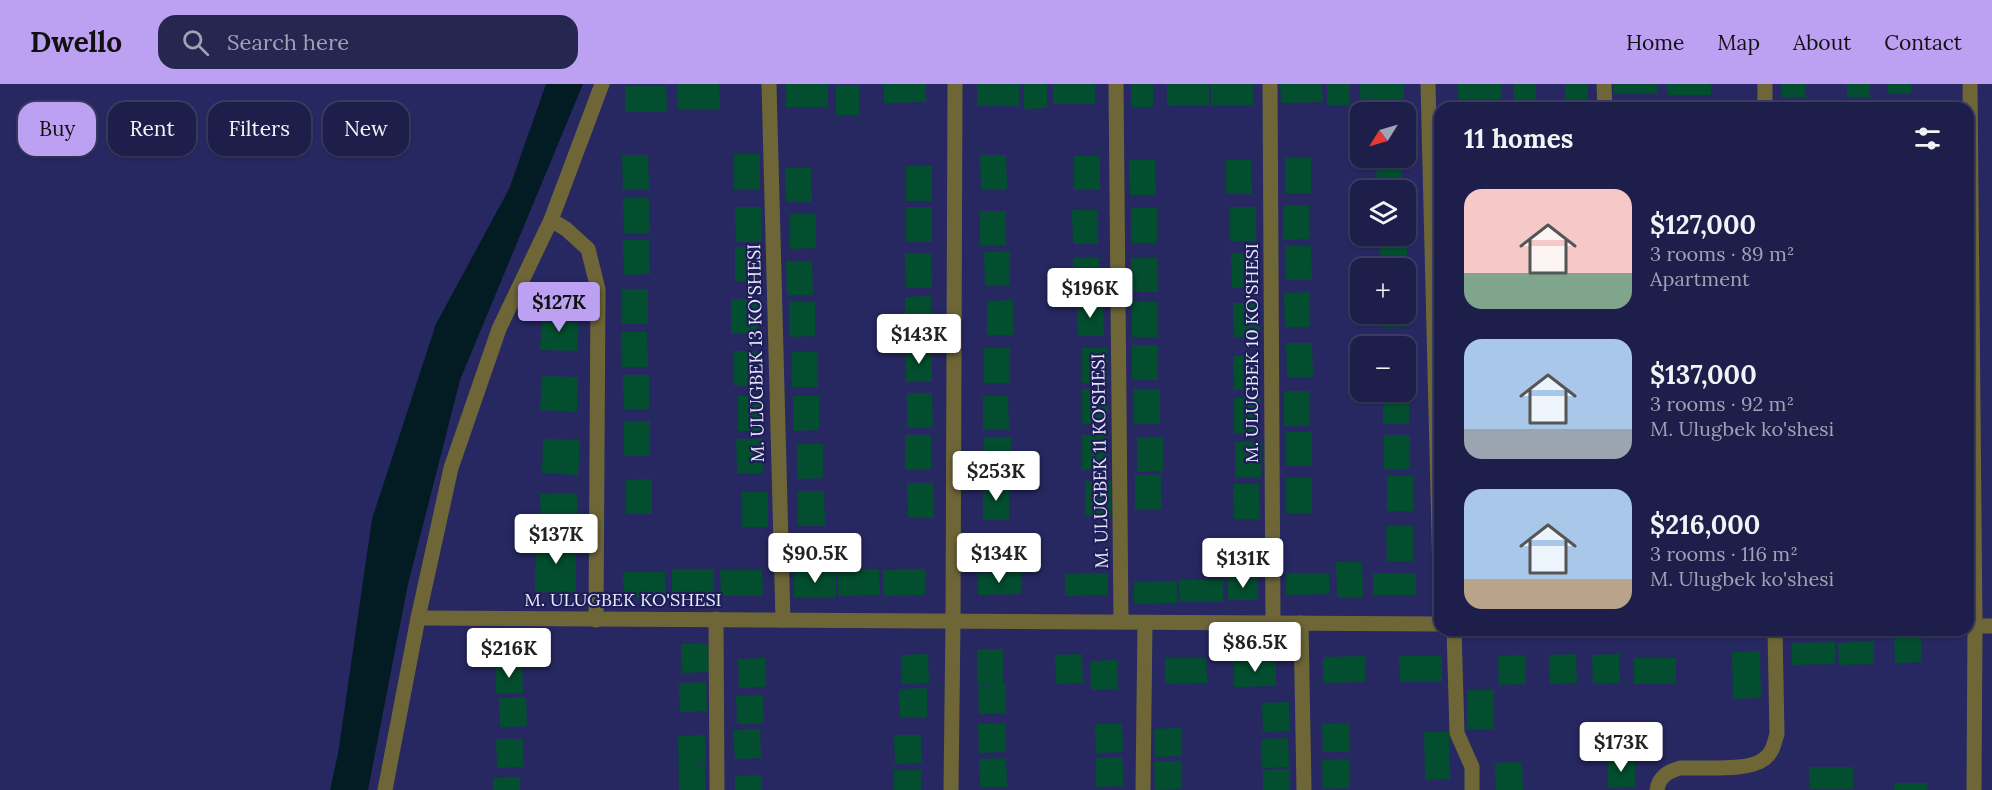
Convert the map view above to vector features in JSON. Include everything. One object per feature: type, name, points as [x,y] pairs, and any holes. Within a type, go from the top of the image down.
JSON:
[{"type":"street","points":[[385,790],[418,618],[451,468],[499,328],[551,220],[602,84]]},
{"type":"street","name":"M. ULUGBEK 13 KO'SHESI","points":[[769,84],[783,620]]},
{"type":"street","points":[[951,790],[956,84]]},
{"type":"street","name":"M. ULUGBEK 11 KO'SHESI","points":[[1116,84],[1121,622]]},
{"type":"street","name":"M. ULUGBEK 10 KO'SHESI","points":[[1270,84],[1273,622]]},
{"type":"street","points":[[1428,84],[1434,329]]},
{"type":"street","points":[[1604,84],[1605,102]]},
{"type":"street","points":[[1765,84],[1766,102]]},
{"type":"street","points":[[1970,84],[1970,102]]},
{"type":"street","points":[[551,220],[566,229],[588,249],[598,289],[596,620]]},
{"type":"street","name":"M. ULUGBEK KO'SHESI","points":[[418,618],[1434,624]]},
{"type":"street","points":[[716,619],[717,790]]},
{"type":"street","points":[[1143,790],[1145,622]]},
{"type":"street","points":[[1301,623],[1304,790]]},
{"type":"street","points":[[1974,626],[1992,626]]},
{"type":"street","points":[[1454,636],[1457,733],[1472,767],[1472,790]]},
{"type":"street","points":[[1657,790],[1658,782],[1663,775],[1673,770],[1752,766],[1765,759],[1773,748],[1777,734],[1775,636]]},
{"type":"street","points":[[1971,636],[1974,790]]},
{"type":"water","points":[[546,84],[583,84],[460,380],[408,584],[368,790],[330,790],[338,754],[372,519],[436,324],[509,189]]},
{"type":"building","points":[[677,84],[719,84],[720,109],[678,109]]},
{"type":"building","points":[[786,84],[828,84],[828,107],[786,107]]},
{"type":"building","points":[[884,84],[926,84],[926,102],[884,103]]},
{"type":"building","points":[[977,84],[1019,84],[1019,106],[977,106]]},
{"type":"building","points":[[1024,84],[1047,84],[1047,108],[1024,109]]},
{"type":"building","points":[[1053,84],[1095,84],[1095,104],[1053,104]]},
{"type":"building","points":[[1131,84],[1153,84],[1153,107],[1131,107]]},
{"type":"building","points":[[1167,84],[1209,84],[1209,105],[1167,106]]},
{"type":"building","points":[[1211,84],[1253,84],[1253,105],[1211,105]]},
{"type":"building","points":[[1280,84],[1322,84],[1323,102],[1281,103]]},
{"type":"building","points":[[1327,84],[1350,84],[1350,105],[1327,105]]},
{"type":"building","points":[[1360,84],[1404,84],[1404,102],[1361,102]]},
{"type":"building","points":[[1458,84],[1501,84],[1502,99],[1458,99]]},
{"type":"building","points":[[1513,84],[1536,84],[1536,102],[1514,102]]},
{"type":"building","points":[[1565,84],[1588,84],[1588,101],[1565,101]]},
{"type":"building","points":[[1614,84],[1657,84],[1657,94],[1614,94]]},
{"type":"building","points":[[1667,84],[1711,84],[1711,95],[1668,95]]},
{"type":"building","points":[[1782,84],[1805,84],[1805,97],[1782,98]]},
{"type":"building","points":[[1847,84],[1870,84],[1870,97],[1847,97]]},
{"type":"building","points":[[1888,84],[1911,84],[1911,94],[1888,94]]},
{"type":"building","points":[[836,85],[859,85],[859,115],[836,115]]},
{"type":"building","points":[[625,86],[666,86],[667,112],[625,112]]},
{"type":"building","points":[[734,154],[760,154],[760,189],[734,189]]},
{"type":"building","points":[[622,155],[648,155],[649,190],[623,190]]},
{"type":"building","points":[[980,155],[1006,155],[1007,189],[981,189]]},
{"type":"building","points":[[1074,156],[1100,156],[1100,190],[1074,190]]},
{"type":"building","points":[[1285,158],[1311,158],[1311,193],[1285,193]]},
{"type":"building","points":[[1129,160],[1155,160],[1156,195],[1130,195]]},
{"type":"building","points":[[1226,160],[1251,160],[1252,194],[1226,194]]},
{"type":"building","points":[[906,166],[932,166],[932,201],[906,201]]},
{"type":"building","points":[[785,168],[811,168],[812,202],[786,202]]},
{"type":"building","points":[[1376,168],[1402,168],[1402,180],[1377,180]]},
{"type":"building","points":[[623,198],[649,198],[650,233],[624,233]]},
{"type":"building","points":[[1283,205],[1309,205],[1309,239],[1283,240]]},
{"type":"building","points":[[735,207],[761,207],[762,242],[736,242]]},
{"type":"building","points":[[906,207],[932,207],[932,242],[906,242]]},
{"type":"building","points":[[1230,207],[1256,207],[1256,241],[1230,241]]},
{"type":"building","points":[[1131,208],[1157,208],[1157,243],[1131,243]]},
{"type":"building","points":[[1072,210],[1098,210],[1098,244],[1073,244]]},
{"type":"building","points":[[980,211],[1006,211],[1006,245],[980,245]]},
{"type":"building","points":[[790,214],[816,214],[816,248],[790,249]]},
{"type":"building","points":[[623,240],[649,240],[650,274],[624,275]]},
{"type":"building","points":[[1285,246],[1311,246],[1312,280],[1286,280]]},
{"type":"building","points":[[735,247],[761,247],[761,281],[735,281]]},
{"type":"building","points":[[1380,248],[1407,248],[1407,258],[1380,258]]},
{"type":"building","points":[[1010,251],[1010,286],[985,286],[984,252]]},
{"type":"building","points":[[905,253],[931,253],[932,288],[906,288]]},
{"type":"building","points":[[1231,253],[1257,253],[1258,288],[1232,288]]},
{"type":"building","points":[[1073,258],[1099,258],[1099,293],[1073,293]]},
{"type":"building","points":[[1131,258],[1157,258],[1158,292],[1132,292]]},
{"type":"building","points":[[786,261],[812,261],[813,295],[787,295]]},
{"type":"building","points":[[622,289],[648,289],[648,324],[622,324]]},
{"type":"building","points":[[1310,292],[1310,327],[1285,327],[1284,293]]},
{"type":"building","points":[[931,296],[931,331],[905,331],[905,297]]},
{"type":"building","points":[[731,299],[757,299],[757,334],[731,334]]},
{"type":"building","points":[[1013,300],[1013,335],[987,335],[987,301]]},
{"type":"building","points":[[789,302],[815,302],[815,336],[789,337]]},
{"type":"building","points":[[1077,302],[1103,302],[1104,336],[1078,336]]},
{"type":"building","points":[[1132,302],[1158,302],[1158,337],[1132,337]]},
{"type":"building","points":[[1233,303],[1259,303],[1259,337],[1234,337]]},
{"type":"building","points":[[542,315],[579,317],[577,351],[540,350]]},
{"type":"building","points":[[1380,324],[1406,324],[1406,327],[1380,327]]},
{"type":"building","points":[[621,332],[647,332],[648,367],[622,367]]},
{"type":"building","points":[[1286,343],[1312,343],[1313,377],[1287,377]]},
{"type":"building","points":[[1132,345],[1158,345],[1158,380],[1132,380]]},
{"type":"building","points":[[906,347],[932,347],[932,382],[906,382]]},
{"type":"building","points":[[984,348],[1010,348],[1010,383],[984,383]]},
{"type":"building","points":[[1082,348],[1107,348],[1108,383],[1082,383]]},
{"type":"building","points":[[734,351],[760,351],[760,386],[734,386]]},
{"type":"building","points":[[792,352],[818,352],[818,387],[792,387]]},
{"type":"building","points":[[1259,355],[1260,390],[1234,390],[1233,356]]},
{"type":"building","points":[[623,375],[649,375],[649,409],[624,409]]},
{"type":"building","points":[[542,376],[578,377],[577,412],[540,410]]},
{"type":"building","points":[[1082,389],[1108,389],[1108,424],[1082,424]]},
{"type":"building","points":[[1134,389],[1160,389],[1160,424],[1134,424]]},
{"type":"building","points":[[1284,391],[1310,391],[1310,426],[1284,426]]},
{"type":"building","points":[[907,393],[932,393],[933,428],[907,428]]},
{"type":"building","points":[[738,396],[764,396],[764,431],[738,431]]},
{"type":"building","points":[[793,396],[819,396],[819,430],[793,431]]},
{"type":"building","points":[[983,396],[1008,396],[1009,430],[983,430]]},
{"type":"building","points":[[1234,398],[1260,398],[1260,433],[1234,433]]},
{"type":"building","points":[[1383,402],[1409,402],[1409,424],[1383,424]]},
{"type":"building","points":[[624,421],[650,421],[650,456],[624,456]]},
{"type":"building","points":[[1286,432],[1312,432],[1312,466],[1286,466]]},
{"type":"building","points":[[905,435],[931,435],[931,470],[905,470]]},
{"type":"building","points":[[1082,435],[1108,435],[1108,470],[1082,470]]},
{"type":"building","points":[[1384,435],[1410,435],[1410,470],[1384,470]]},
{"type":"building","points":[[984,437],[1011,437],[1011,472],[985,472]]},
{"type":"building","points":[[1137,437],[1163,437],[1163,471],[1137,472]]},
{"type":"building","points":[[543,439],[580,440],[578,475],[542,473]]},
{"type":"building","points":[[736,439],[762,439],[763,473],[737,473]]},
{"type":"building","points":[[1235,442],[1261,442],[1261,477],[1235,477]]},
{"type":"building","points":[[797,444],[823,444],[823,478],[797,479]]},
{"type":"building","points":[[1135,475],[1161,475],[1162,510],[1135,510]]},
{"type":"building","points":[[1387,476],[1413,476],[1413,511],[1387,511]]},
{"type":"building","points":[[1286,478],[1312,478],[1312,513],[1286,513]]},
{"type":"building","points":[[652,479],[652,514],[626,514],[626,480]]},
{"type":"building","points":[[1085,481],[1111,481],[1111,516],[1085,516]]},
{"type":"building","points":[[907,483],[933,483],[934,518],[908,518]]},
{"type":"building","points":[[1233,484],[1259,484],[1260,519],[1234,519]]},
{"type":"building","points":[[983,485],[1009,485],[1009,520],[983,520]]},
{"type":"building","points":[[798,491],[824,491],[825,526],[798,526]]},
{"type":"building","points":[[742,492],[768,492],[768,527],[742,527]]},
{"type":"building","points":[[577,493],[578,528],[541,529],[540,494]]},
{"type":"building","points":[[1386,526],[1413,526],[1413,561],[1387,561]]},
{"type":"building","points":[[536,538],[576,538],[576,593],[535,592]]},
{"type":"building","points":[[1336,562],[1362,562],[1363,597],[1337,597]]},
{"type":"building","points":[[672,569],[714,569],[714,595],[672,595]]},
{"type":"building","points":[[879,569],[880,595],[838,596],[837,570]]},
{"type":"building","points":[[925,569],[925,595],[883,596],[883,570]]},
{"type":"building","points":[[720,570],[762,570],[763,596],[721,596]]},
{"type":"building","points":[[794,571],[836,571],[836,597],[794,597]]},
{"type":"building","points":[[623,572],[665,572],[666,597],[624,598]]},
{"type":"building","points":[[1021,572],[1021,594],[978,595],[978,573]]},
{"type":"building","points":[[1108,573],[1108,595],[1065,596],[1065,574]]},
{"type":"building","points":[[1286,573],[1329,573],[1330,594],[1286,595]]},
{"type":"building","points":[[1373,573],[1416,573],[1416,595],[1373,595]]},
{"type":"building","points":[[1258,577],[1258,600],[1228,600],[1228,578]]},
{"type":"building","points":[[1179,580],[1223,580],[1223,602],[1180,602]]},
{"type":"building","points":[[1177,581],[1177,603],[1134,604],[1134,582]]},
{"type":"building","points":[[1894,636],[1921,636],[1922,662],[1895,663]]},
{"type":"building","points":[[1874,641],[1874,664],[1839,665],[1838,643]]},
{"type":"building","points":[[1835,642],[1835,664],[1792,665],[1792,643]]},
{"type":"building","points":[[708,643],[709,672],[682,673],[681,644]]},
{"type":"building","points":[[977,649],[1003,649],[1006,713],[979,714],[978,685],[996,684],[977,684]]},
{"type":"building","points":[[1760,651],[1761,698],[1733,699],[1732,652]]},
{"type":"building","points":[[928,654],[929,683],[902,684],[901,655]]},
{"type":"building","points":[[1082,654],[1083,683],[1056,684],[1055,655]]},
{"type":"building","points":[[1576,654],[1577,683],[1550,684],[1549,655]]},
{"type":"building","points":[[1619,654],[1620,683],[1593,684],[1592,655]]},
{"type":"building","points":[[1525,655],[1526,684],[1499,685],[1498,656]]},
{"type":"building","points":[[1365,656],[1365,682],[1323,683],[1323,657]]},
{"type":"building","points":[[1399,656],[1442,656],[1442,682],[1400,682]]},
{"type":"building","points":[[765,658],[766,687],[739,688],[738,659]]},
{"type":"building","points":[[1165,658],[1206,658],[1207,683],[1165,684]]},
{"type":"building","points":[[1634,658],[1676,658],[1676,684],[1634,684]]},
{"type":"building","points":[[1117,660],[1118,689],[1091,690],[1090,661]]},
{"type":"building","points":[[1276,660],[1276,686],[1234,687],[1234,661]]},
{"type":"building","points":[[522,664],[523,693],[496,693],[495,665]]},
{"type":"building","points":[[706,682],[707,711],[680,712],[679,683]]},
{"type":"building","points":[[927,688],[927,717],[900,718],[899,689]]},
{"type":"building","points":[[1467,690],[1494,690],[1494,729],[1467,729]]},
{"type":"building","points":[[763,695],[764,724],[737,724],[736,696]]},
{"type":"building","points":[[526,697],[527,726],[500,727],[499,698]]},
{"type":"building","points":[[1289,702],[1290,731],[1263,732],[1262,703]]},
{"type":"building","points":[[1005,723],[1006,752],[979,753],[978,724]]},
{"type":"building","points":[[1349,723],[1350,752],[1323,752],[1322,724]]},
{"type":"building","points":[[1095,724],[1122,724],[1123,752],[1096,753]]},
{"type":"building","points":[[1181,728],[1182,756],[1155,757],[1154,729]]},
{"type":"building","points":[[760,729],[761,758],[735,759],[733,730]]},
{"type":"building","points":[[1424,732],[1449,732],[1450,779],[1425,780]]},
{"type":"building","points":[[705,735],[706,764],[695,764],[705,765],[706,790],[679,790],[678,736]]},
{"type":"building","points":[[894,735],[921,735],[922,763],[895,764]]},
{"type":"building","points":[[1288,738],[1289,767],[1262,768],[1261,739]]},
{"type":"building","points":[[496,739],[523,739],[524,767],[497,768]]},
{"type":"building","points":[[1122,757],[1124,786],[1096,787],[1096,758]]},
{"type":"building","points":[[1006,758],[1007,787],[980,787],[979,759]]},
{"type":"building","points":[[1635,758],[1635,787],[1608,788],[1607,759]]},
{"type":"building","points":[[1349,759],[1350,788],[1323,789],[1322,760]]},
{"type":"building","points":[[1154,761],[1181,761],[1182,789],[1155,790]]},
{"type":"building","points":[[1522,762],[1523,790],[1496,790],[1495,763]]},
{"type":"building","points":[[1809,767],[1853,767],[1853,789],[1810,789]]},
{"type":"building","points":[[1290,769],[1290,790],[1263,790],[1263,770]]},
{"type":"building","points":[[894,770],[921,770],[921,790],[894,790]]},
{"type":"building","points":[[762,775],[762,790],[735,790],[735,776]]},
{"type":"building","points":[[520,777],[520,790],[493,790],[493,778]]},
{"type":"building","points":[[1895,783],[1928,783],[1927,790],[1894,790]]}]
